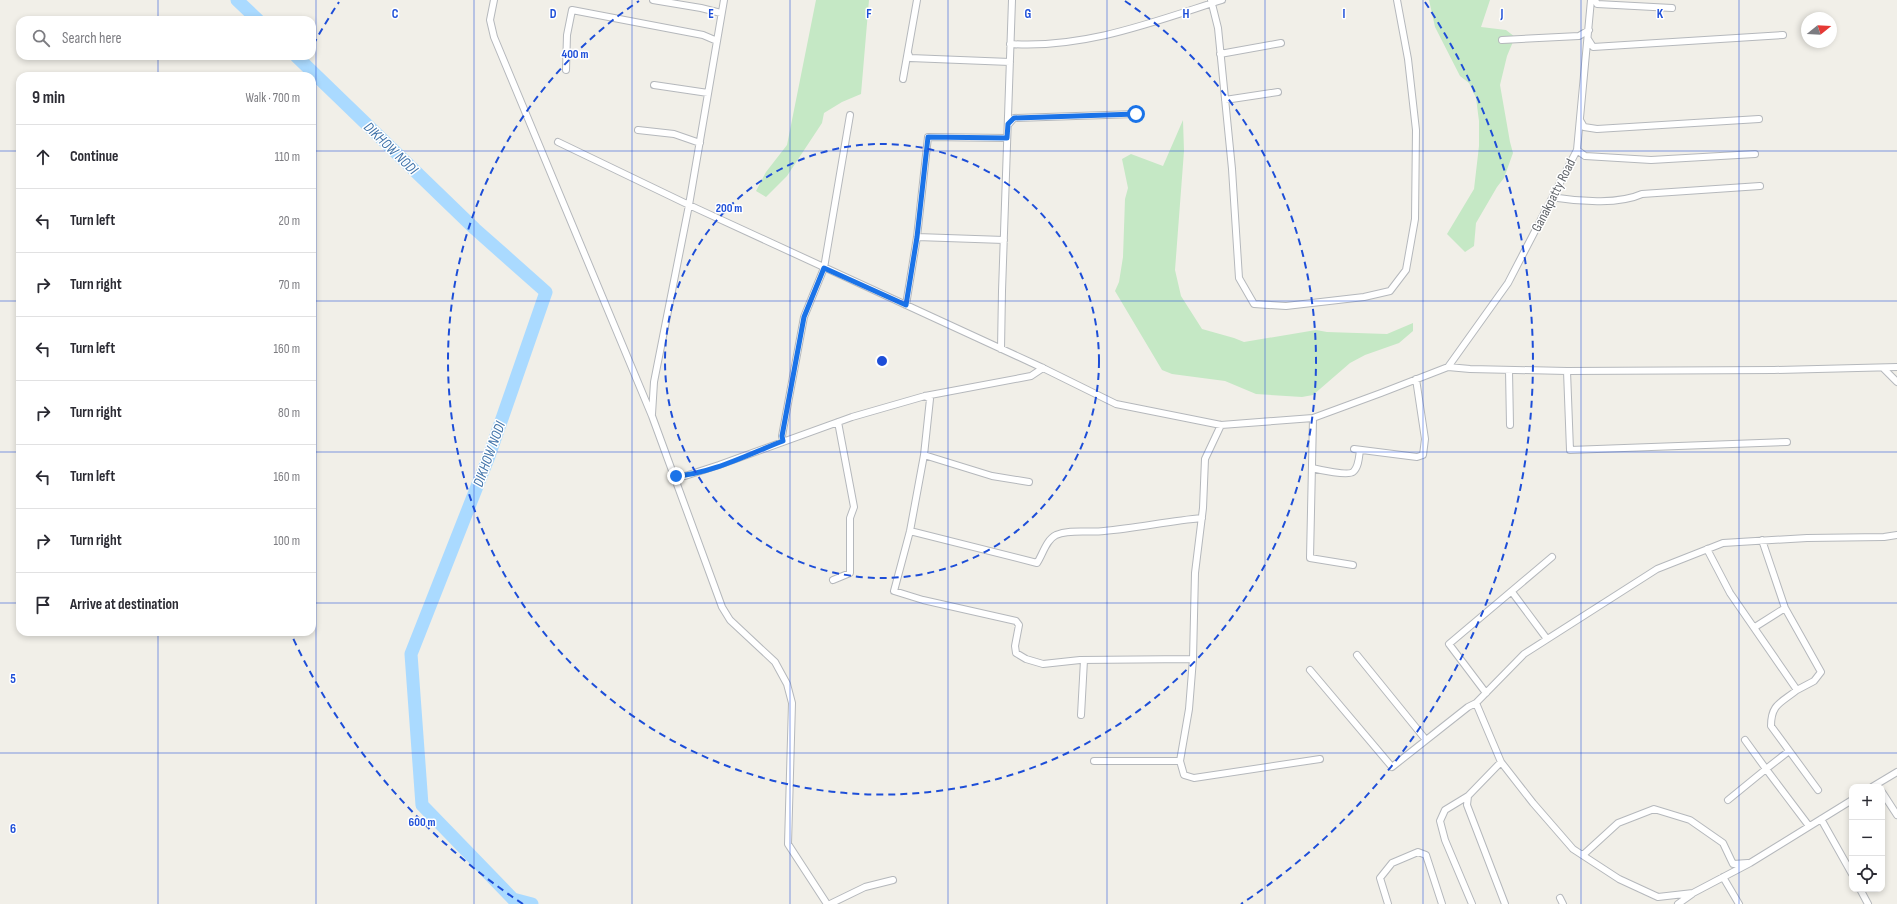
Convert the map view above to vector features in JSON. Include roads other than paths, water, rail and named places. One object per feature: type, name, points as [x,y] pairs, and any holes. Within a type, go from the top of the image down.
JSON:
[{"type":"street","points":[[494,0],[490,20],[494,37],[652,416],[676,476],[722,606],[730,620],[775,662],[787,684],[792,703],[788,844],[829,904],[865,887],[893,880]]},
{"type":"street","points":[[653,0],[721,13]]},
{"type":"street","points":[[652,416],[654,382],[689,205],[724,0]]},
{"type":"street","points":[[903,79],[917,0]]},
{"type":"street","points":[[1002,349],[1012,0]]},
{"type":"street","points":[[1010,44],[1050,45],[1091,39],[1222,0]]},
{"type":"street","points":[[1212,2],[1218,28],[1239,278],[1254,304],[1286,306],[1364,297],[1390,291],[1406,270],[1415,219],[1416,130],[1408,59],[1397,0]]},
{"type":"street","name":"Ganakpatty Road","points":[[1448,367],[1508,283],[1577,150],[1592,0]]},
{"type":"street","points":[[1595,0],[1597,4],[1672,8]]},
{"type":"street","points":[[566,70],[567,36],[572,10],[704,35],[717,41]]},
{"type":"street","points":[[1502,40],[1579,36],[1589,30]]},
{"type":"street","points":[[1588,39],[1593,47],[1783,35]]},
{"type":"street","points":[[1220,54],[1281,43]]},
{"type":"street","points":[[908,53],[910,58],[1010,62]]},
{"type":"street","points":[[654,85],[708,93]]},
{"type":"street","points":[[1225,100],[1278,92]]},
{"type":"street","points":[[1008,124],[1014,118],[1136,114]]},
{"type":"street","points":[[783,441],[782,436],[804,317],[824,268],[850,115]]},
{"type":"street","points":[[1580,120],[1584,127],[1597,129],[1759,120]]},
{"type":"street","points":[[638,130],[674,134],[700,143]]},
{"type":"street","points":[[906,305],[917,237],[928,137],[1007,138]]},
{"type":"street","points":[[558,142],[824,268],[1044,368],[1116,404],[1221,426],[1313,418],[1448,367],[1470,369],[1567,371],[1774,370],[1897,367]]},
{"type":"street","points":[[1577,150],[1585,156],[1651,160],[1755,154]]},
{"type":"street","points":[[1554,193],[1558,198],[1577,202],[1631,199],[1642,194],[1760,186]]},
{"type":"street","points":[[917,237],[1004,240]]},
{"type":"street","points":[[676,476],[686,476],[838,422],[925,396],[1031,376],[1044,368]]},
{"type":"street","points":[[1883,368],[1897,382]]},
{"type":"street","points":[[1509,370],[1510,425]]},
{"type":"street","points":[[1567,371],[1570,450],[1787,442]]},
{"type":"street","points":[[1312,468],[1348,474],[1353,472],[1357,466],[1357,450],[1417,457],[1423,455],[1425,439],[1416,379]]},
{"type":"street","points":[[925,396],[930,399],[924,455],[910,531],[894,591],[923,600],[1016,621],[1019,625],[1015,646],[1016,653],[1040,664],[1084,660],[1193,659]]},
{"type":"street","points":[[1313,418],[1310,558],[1353,565]]},
{"type":"street","points":[[833,580],[850,573],[850,518],[854,507],[838,422]]},
{"type":"street","points":[[1221,426],[1205,459],[1202,518],[1195,573],[1193,659],[1189,709],[1180,761],[1184,775],[1194,778],[1320,759]]},
{"type":"street","points":[[924,455],[992,476],[1028,482]]},
{"type":"street","points":[[910,531],[1037,563],[1042,556],[1046,545],[1054,536],[1065,532],[1104,531],[1164,521],[1202,518]]},
{"type":"street","points":[[1310,670],[1392,767],[1468,706],[1476,703],[1524,654],[1657,569],[1723,543],[1807,538],[1884,537],[1897,535]]},
{"type":"street","points":[[1762,540],[1785,608],[1821,672],[1814,681],[1797,690],[1775,707],[1771,714],[1771,726],[1818,790]]},
{"type":"street","points":[[1707,549],[1730,593],[1755,627],[1758,635],[1797,690]]},
{"type":"street","points":[[1486,694],[1449,644],[1552,557]]},
{"type":"street","points":[[1512,592],[1547,639]]},
{"type":"street","points":[[1755,627],[1785,608]]},
{"type":"street","points":[[1357,655],[1426,740]]},
{"type":"street","points":[[1081,715],[1084,660]]},
{"type":"street","points":[[1476,703],[1501,762],[1533,804],[1568,843],[1582,855],[1620,879],[1658,897],[1693,893]]},
{"type":"street","points":[[1745,740],[1809,826]]},
{"type":"street","points":[[1728,800],[1789,751]]},
{"type":"street","points":[[1094,761],[1180,761]]},
{"type":"street","points":[[1472,904],[1445,840],[1440,821],[1445,810],[1468,796],[1501,762]]},
{"type":"street","points":[[1879,784],[1897,772]]},
{"type":"street","points":[[1468,796],[1467,805],[1506,904]]},
{"type":"street","points":[[1885,797],[1897,815]]},
{"type":"street","points":[[1678,904],[1693,893],[1750,863],[1849,802]]},
{"type":"street","points":[[1582,855],[1618,823],[1654,809],[1690,820],[1723,844],[1733,864],[1750,863]]},
{"type":"street","points":[[1821,819],[1849,869]]},
{"type":"street","points":[[1388,904],[1380,878],[1392,863],[1418,852],[1426,855],[1442,904]]},
{"type":"street","points":[[1723,877],[1739,904]]},
{"type":"street","points":[[1862,892],[1868,904]]},
{"type":"waterway","name":"DIKHOW NODI","points":[[237,0],[254,16]]},
{"type":"waterway","name":"DIKHOW NODI","points":[[300,60],[313,72]]},
{"type":"waterway","name":"DIKHOW NODI","points":[[316,75],[475,229],[546,292],[489,456],[411,654],[422,805],[513,899],[532,904]]}]
